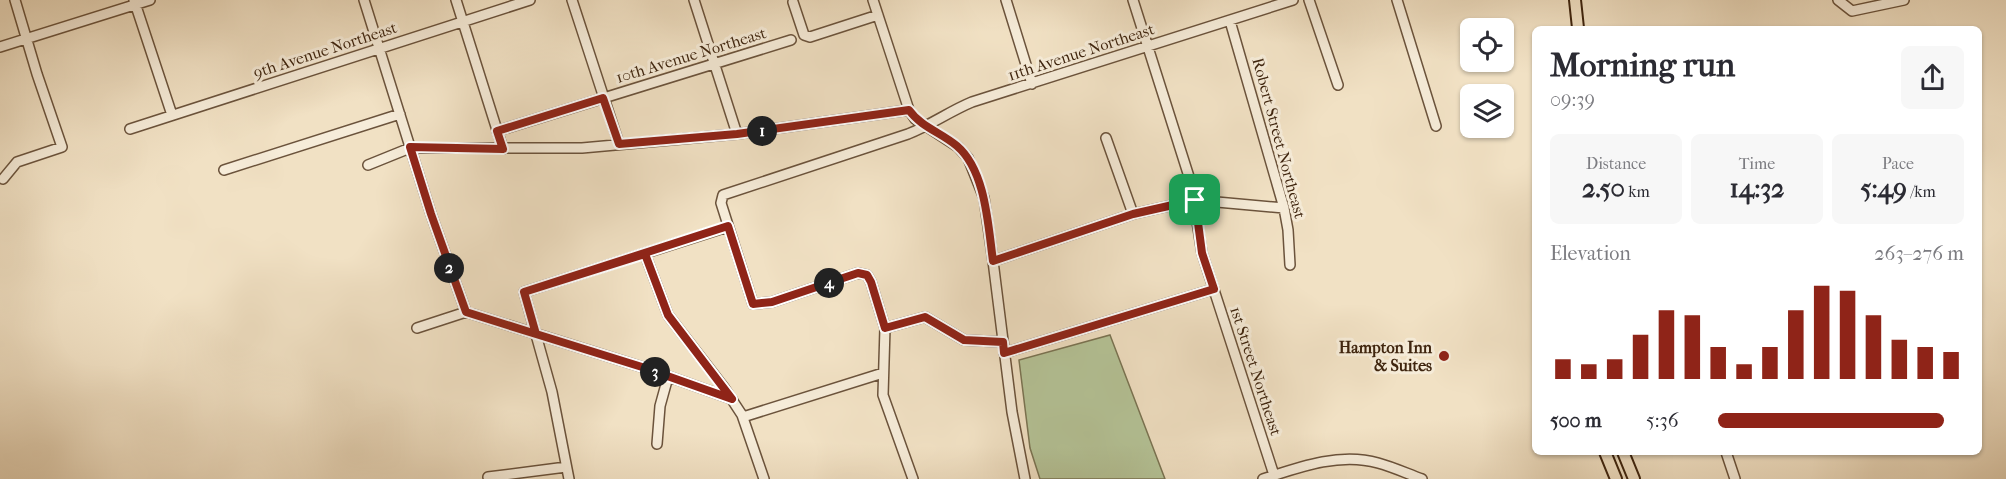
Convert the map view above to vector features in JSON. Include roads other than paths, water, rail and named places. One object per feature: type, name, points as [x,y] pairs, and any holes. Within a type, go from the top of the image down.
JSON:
[{"type":"main road","points":[[1575,0],[1578,26]]},
{"type":"main road","points":[[1606,455],[1616,479]]},
{"type":"main road","points":[[1624,455],[1634,479]]},
{"type":"street","points":[[3,179],[17,162],[62,147],[15,0]]},
{"type":"street","points":[[0,47],[134,2],[150,0]]},
{"type":"street","points":[[364,0],[431,214],[466,312]]},
{"type":"street","points":[[456,0],[503,149]]},
{"type":"street","name":"9th Avenue Northeast","points":[[130,129],[530,0]]},
{"type":"street","points":[[572,0],[619,144]]},
{"type":"street","points":[[694,0],[737,134]]},
{"type":"street","points":[[873,0],[909,110],[915,119],[958,147],[968,158],[984,198],[1017,447],[1025,479]]},
{"type":"street","points":[[1006,0],[1032,84]]},
{"type":"street","name":"1st Street Northeast","points":[[1133,0],[1195,200],[1202,253],[1274,475]]},
{"type":"street","name":"11th Avenue Northeast","points":[[728,226],[721,203],[723,195],[908,134],[964,106],[1293,0]]},
{"type":"street","points":[[1309,0],[1338,85]]},
{"type":"street","points":[[1397,0],[1436,126]]},
{"type":"street","points":[[1838,0],[1852,11],[1904,0]]},
{"type":"street","points":[[134,2],[171,115]]},
{"type":"street","points":[[793,2],[804,35],[810,37],[878,15]]},
{"type":"street","name":"Robert Street Northeast","points":[[1230,21],[1284,208],[1290,265]]},
{"type":"street","name":"10th Avenue Northeast","points":[[497,131],[791,40]]},
{"type":"street","points":[[368,165],[410,147],[582,148],[737,134],[909,110]]},
{"type":"street","points":[[224,170],[400,114]]},
{"type":"street","points":[[1106,138],[1133,214]]},
{"type":"street","points":[[993,261],[1133,214],[1195,200],[1284,208]]},
{"type":"street","points":[[569,479],[552,392],[524,292],[728,226],[753,304],[772,302],[858,273],[867,275],[885,328],[883,395],[913,479]]},
{"type":"street","points":[[645,254],[668,315],[732,399],[743,417],[764,479]]},
{"type":"street","points":[[1004,353],[1214,289]]},
{"type":"street","points":[[417,328],[466,312],[642,367],[732,399]]},
{"type":"street","points":[[885,328],[925,317],[964,340],[1003,342]]},
{"type":"street","points":[[743,417],[883,373]]},
{"type":"street","points":[[657,444],[660,406],[668,377]]},
{"type":"street","points":[[1727,455],[1735,479]]},
{"type":"street","points":[[1263,479],[1316,463],[1347,460],[1377,462],[1422,479]]},
{"type":"street","points":[[488,477],[566,467]]},
{"type":"place","name":"Hampton Inn & Suites","points":[[1444,356]]}]
